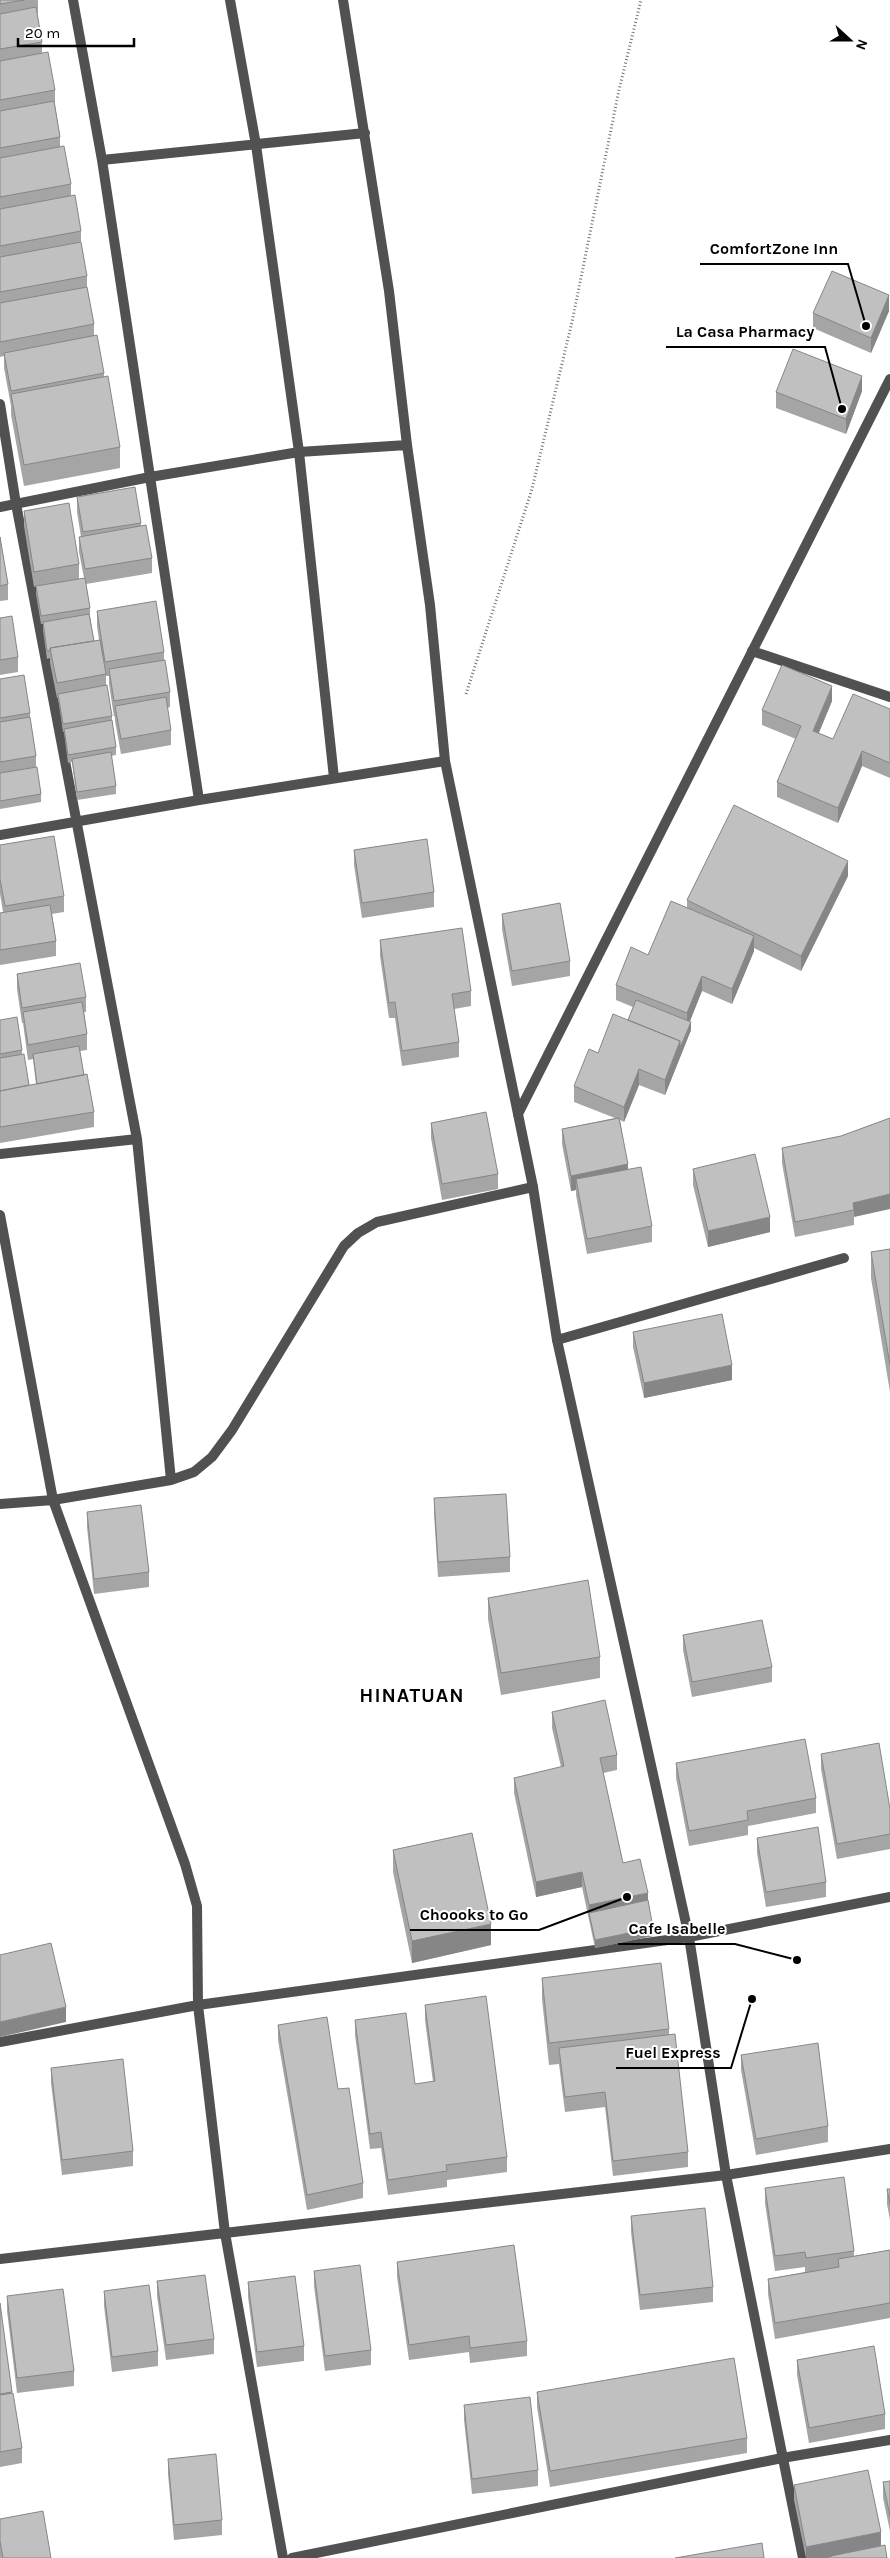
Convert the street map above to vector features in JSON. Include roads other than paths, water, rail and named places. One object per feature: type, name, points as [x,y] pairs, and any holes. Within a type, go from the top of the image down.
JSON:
[{"type":"street","points":[[74,0],[102,160],[199,800]]},
{"type":"street","points":[[230,0],[256,145],[299,452],[334,778]]},
{"type":"street","points":[[343,0],[390,291],[407,445],[430,605],[445,761],[533,1187],[557,1340],[690,1937],[726,2175],[803,2558]]},
{"type":"street","points":[[102,160],[364,133]]},
{"type":"street","points":[[518,1114],[890,379]]},
{"type":"street","points":[[0,404],[16,504],[78,821],[137,1139],[171,1480]]},
{"type":"street","points":[[0,507],[150,477],[299,452],[407,445]]},
{"type":"street","points":[[752,651],[890,697]]},
{"type":"street","points":[[0,835],[199,800],[445,761]]},
{"type":"street","points":[[0,1154],[137,1139]]},
{"type":"street","points":[[0,1504],[53,1500],[171,1480],[194,1472],[212,1457],[232,1430],[344,1246],[358,1232],[384,1220],[533,1187]]},
{"type":"street","points":[[0,1215],[53,1500],[185,1864],[197,1906],[198,2006],[225,2233],[283,2558]]},
{"type":"street","points":[[557,1340],[844,1258]]},
{"type":"street","points":[[0,2042],[198,2006],[690,1937],[890,1897]]},
{"type":"street","points":[[0,2259],[726,2175],[890,2149]]},
{"type":"street","points":[[292,2558],[782,2458],[890,2440]]},
{"type":"place","name":"ComfortZone Inn","points":[[866,326]]},
{"type":"place","name":"La Casa Pharmacy","points":[[842,409]]},
{"type":"place","name":"Choooks to Go","points":[[627,1897]]},
{"type":"place","name":"Cafe Isabelle","points":[[797,1960]]},
{"type":"place","name":"Fuel Express","points":[[752,1999]]},
{"type":"district","name":"HINATUAN","points":[[412,1695]]}]
